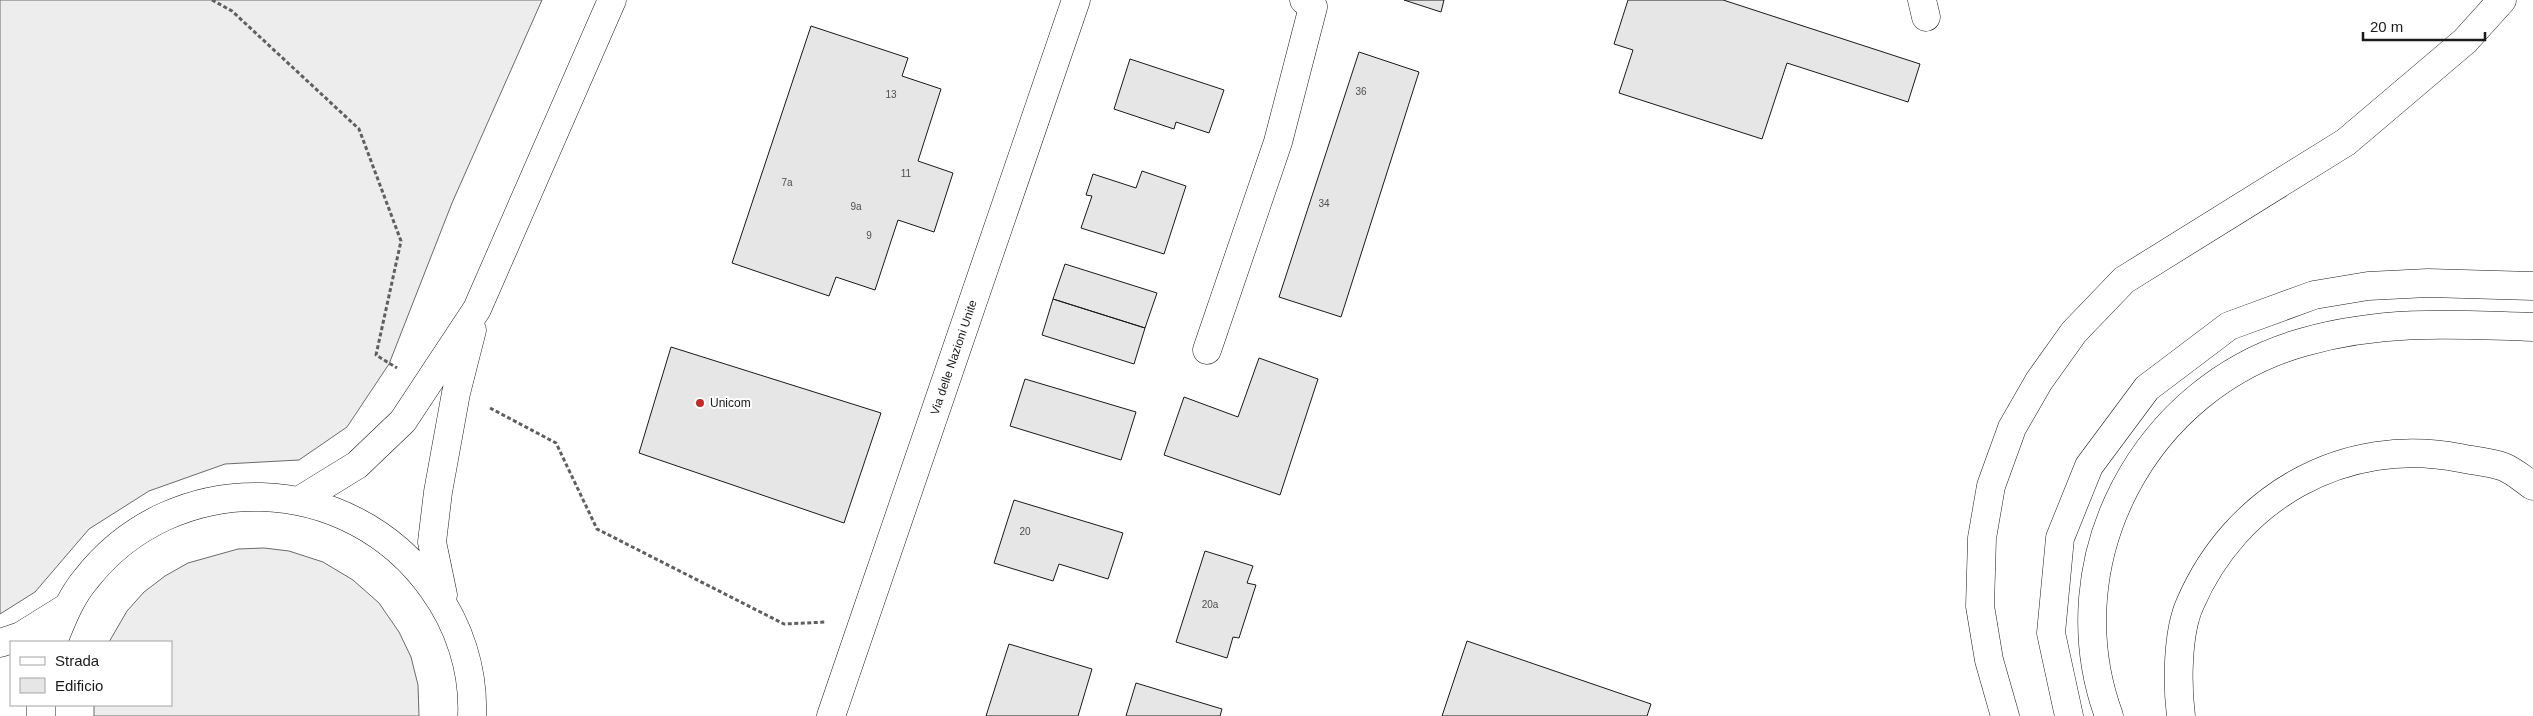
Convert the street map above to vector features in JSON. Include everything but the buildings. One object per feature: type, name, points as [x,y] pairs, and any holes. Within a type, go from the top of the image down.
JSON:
[{"type":"main road","points":[[445,606],[432,542],[438,492],[456,393],[477,310],[612,0]]},
{"type":"main road","name":"Via delle Nazioni Unite","points":[[831,716],[1076,0]]},
{"type":"main road","points":[[1207,350],[1278,142],[1313,6],[1304,0]]},
{"type":"main road","points":[[2005,716],[1989,660],[1980,606],[1982,538],[1991,486],[1997,469],[2012,428],[2039,381],[2074,332],[2124,280],[2346,142],[2464,41],[2502,0]]},
{"type":"main road","points":[[2069,716],[2051,634],[2060,538],[2089,466],[2147,388],[2229,326],[2314,295],[2368,286],[2428,283],[2533,286]]},
{"type":"main road","points":[[300,500],[358,465],[403,421],[477,310]]},
{"type":"main road","points":[[2109,716],[2098,686],[2091,634],[2094,582],[2107,529],[2128,479],[2187,405],[2223,378],[2263,356],[2303,342],[2362,328],[2422,323],[2533,327]]},
{"type":"main road","points":[[2181,716],[2178,696],[2179,654],[2189,606],[2207,569],[2241,526],[2279,493],[2310,476],[2345,463],[2388,453],[2431,452],[2505,467],[2533,486]]},
{"type":"main road","points":[[53,641],[66,608],[85,579],[108,554],[135,532],[166,515],[198,504],[232,497],[266,496],[300,500],[344,514],[384,537],[419,568],[445,606],[460,640],[470,676],[473,715]]},
{"type":"main road","points":[[0,643],[21,636],[66,608]]},
{"type":"path","points":[[212,0],[232,12],[359,129],[401,241],[376,355],[388,364]]},
{"type":"path","points":[[456,393],[556,443],[598,530],[784,624],[864,620]]},
{"type":"shaded area","points":[[0,0],[542,0],[452,203],[389,364],[347,427],[299,460],[225,464],[149,491],[89,529],[35,592],[0,614]]},
{"type":"shaded area","points":[[264,548],[289,551],[323,562],[353,580],[379,603],[399,632],[411,657],[418,685],[419,716],[94,716],[94,706],[172,706],[172,641],[110,641],[127,611],[144,592],[165,576],[188,563],[238,549]]},
{"type":"place","name":"Unicom","points":[[700,403]]}]
